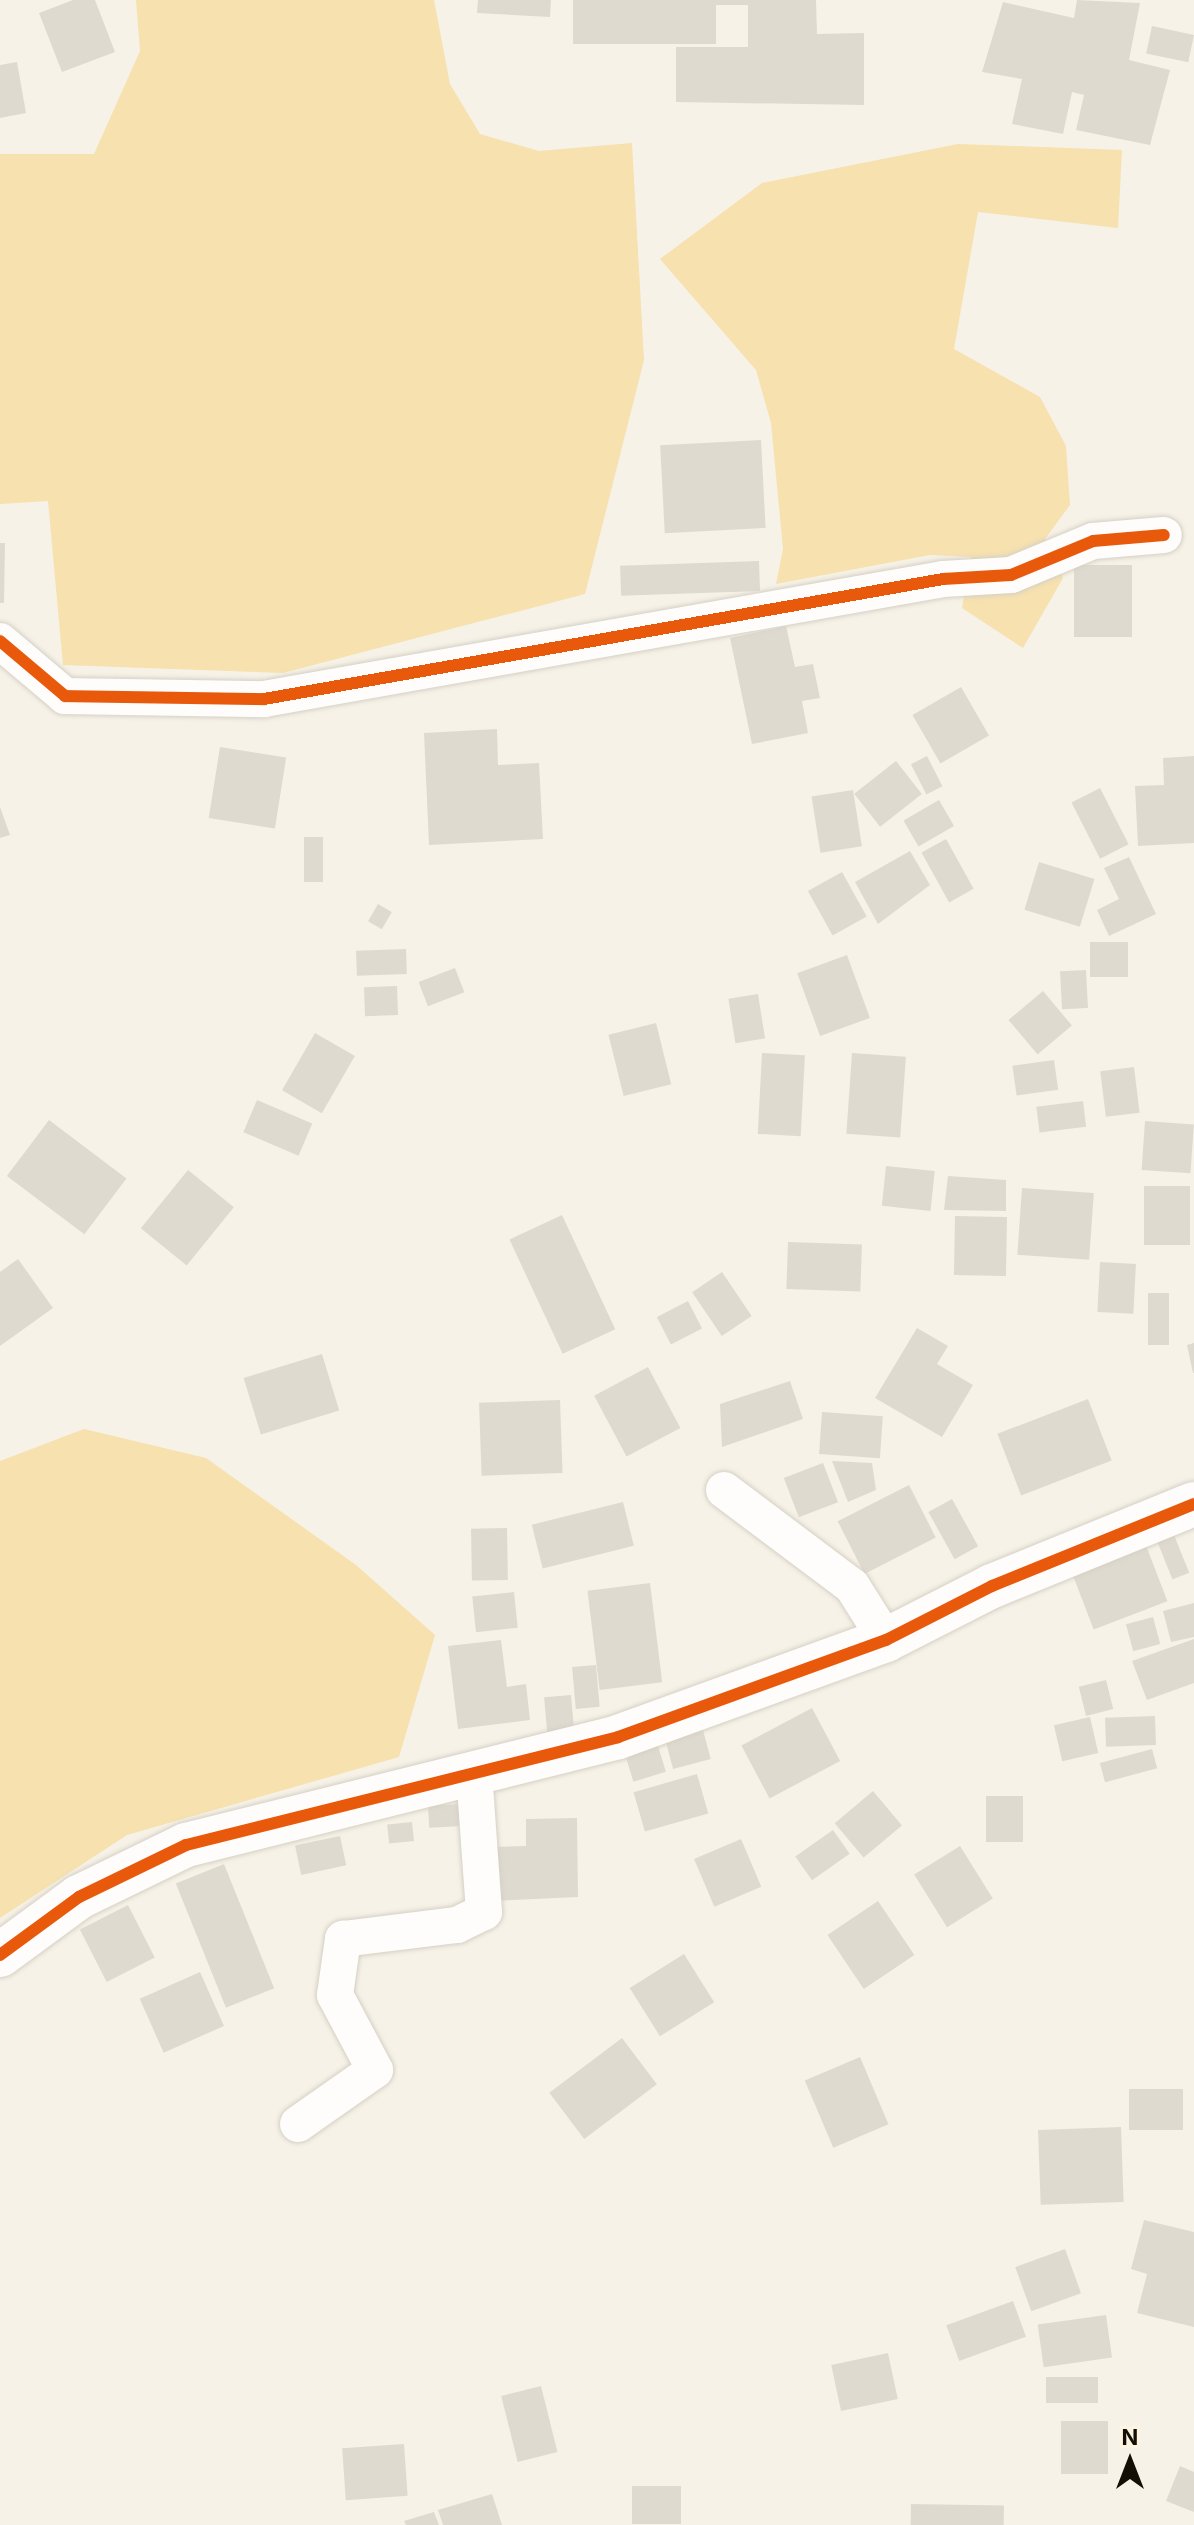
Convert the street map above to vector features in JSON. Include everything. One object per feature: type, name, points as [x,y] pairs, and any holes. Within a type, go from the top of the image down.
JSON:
[{"type":"street","points":[[0,641],[65,696],[264,699],[943,579],[1011,575],[1093,541],[1164,535]]},
{"type":"street","points":[[724,1490],[852,1586],[886,1640]]},
{"type":"street","points":[[0,1955],[79,1897],[186,1845],[618,1737],[886,1640],[992,1586],[1194,1504]]},
{"type":"street","points":[[298,2124],[375,2070],[335,1995],[343,1939],[457,1925],[484,1912],[474,1773]]},
{"type":"shaded area","points":[[136,0],[434,0],[450,84],[480,134],[539,151],[632,143],[644,360],[585,594],[283,673],[63,665],[48,501],[0,504],[0,154],[94,154],[140,51]]},
{"type":"shaded area","points":[[958,144],[1122,150],[1118,228],[978,212],[954,349],[1040,397],[1066,446],[1070,505],[1045,539],[1063,578],[1023,648],[962,608],[971,557],[930,555],[776,584],[783,549],[771,423],[756,370],[660,259],[762,183]]},
{"type":"shaded area","points":[[84,1429],[206,1458],[356,1565],[435,1635],[399,1757],[127,1835],[0,1918],[0,1461]]},
{"type":"building","points":[[73,0],[95,0],[115,52],[62,72],[39,13]]},
{"type":"building","points":[[478,0],[551,0],[550,17],[477,13]]},
{"type":"building","points":[[573,0],[816,0],[817,34],[864,33],[864,105],[676,102],[676,47],[748,47],[748,5],[716,5],[716,44],[573,44]]},
{"type":"building","points":[[1077,0],[1140,3],[1129,60],[1170,70],[1150,145],[1076,130],[1084,95],[1072,92],[1063,134],[1012,124],[1022,79],[982,72],[1003,2],[1074,18]]},
{"type":"building","points":[[1152,26],[1194,35],[1188,62],[1146,53]]},
{"type":"building","points":[[17,62],[26,113],[0,118],[0,65]]},
{"type":"building","points":[[761,440],[766,528],[665,533],[660,445]]},
{"type":"building","points":[[0,543],[5,543],[4,603],[0,603]]},
{"type":"building","points":[[759,561],[760,591],[621,596],[620,566]]},
{"type":"building","points":[[1074,565],[1132,565],[1132,637],[1074,637]]},
{"type":"building","points":[[786,626],[795,667],[813,664],[820,698],[802,701],[808,733],[752,744],[730,638]]},
{"type":"building","points":[[961,687],[989,735],[941,763],[913,715]]},
{"type":"building","points":[[497,729],[498,765],[539,763],[543,839],[429,845],[424,733]]},
{"type":"building","points":[[220,747],[286,757],[275,829],[209,818]]},
{"type":"building","points":[[927,756],[942,786],[926,794],[911,764]]},
{"type":"building","points":[[1194,756],[1194,843],[1138,846],[1135,786],[1164,785],[1163,758]]},
{"type":"building","points":[[896,761],[922,794],[880,827],[854,794]]},
{"type":"building","points":[[1100,788],[1129,844],[1100,859],[1071,803]]},
{"type":"building","points":[[853,790],[862,846],[820,853],[812,797]]},
{"type":"building","points":[[939,800],[954,826],[918,846],[903,820]]},
{"type":"building","points":[[0,807],[10,835],[0,838]]},
{"type":"building","points":[[304,837],[323,837],[323,882],[304,882]]},
{"type":"building","points":[[946,839],[974,889],[949,902],[922,853]]},
{"type":"building","points":[[910,851],[930,885],[878,924],[855,882]]},
{"type":"building","points":[[1129,857],[1156,914],[1109,936],[1097,910],[1119,899],[1104,868]]},
{"type":"building","points":[[1039,862],[1094,879],[1080,927],[1024,910]]},
{"type":"building","points":[[842,872],[867,917],[833,936],[808,891]]},
{"type":"building","points":[[378,904],[392,912],[382,929],[368,921]]},
{"type":"building","points":[[1090,942],[1128,942],[1128,977],[1090,977]]},
{"type":"building","points":[[406,949],[407,974],[357,976],[356,951]]},
{"type":"building","points":[[847,955],[870,1018],[820,1036],[797,973]]},
{"type":"building","points":[[455,968],[464,992],[428,1006],[419,982]]},
{"type":"building","points":[[1086,970],[1088,1008],[1062,1009],[1060,971]]},
{"type":"building","points":[[397,986],[398,1015],[365,1016],[364,987]]},
{"type":"building","points":[[1043,991],[1072,1025],[1037,1054],[1009,1020]]},
{"type":"building","points":[[758,994],[765,1038],[735,1043],[728,999]]},
{"type":"building","points":[[656,1023],[671,1084],[624,1096],[608,1035]]},
{"type":"building","points":[[315,1033],[355,1056],[322,1113],[282,1090]]},
{"type":"building","points":[[762,1053],[805,1055],[801,1136],[758,1134]]},
{"type":"building","points":[[852,1053],[906,1057],[900,1138],[846,1134]]},
{"type":"building","points":[[1054,1060],[1058,1090],[1017,1096],[1012,1066]]},
{"type":"building","points":[[1134,1067],[1140,1113],[1106,1117],[1100,1071]]},
{"type":"building","points":[[257,1100],[312,1123],[299,1156],[243,1132]]},
{"type":"building","points":[[1083,1101],[1086,1127],[1040,1133],[1036,1107]]},
{"type":"building","points":[[49,1120],[126,1178],[84,1234],[7,1176]]},
{"type":"building","points":[[1145,1121],[1194,1124],[1190,1173],[1142,1170]]},
{"type":"building","points":[[886,1166],[935,1171],[931,1211],[882,1206]]},
{"type":"building","points":[[188,1170],[234,1207],[187,1265],[141,1228]]},
{"type":"building","points":[[948,1176],[1006,1180],[1006,1211],[944,1210]]},
{"type":"building","points":[[1144,1186],[1190,1186],[1190,1245],[1144,1245]]},
{"type":"building","points":[[1022,1188],[1094,1193],[1089,1260],[1017,1255]]},
{"type":"building","points":[[562,1215],[615,1329],[563,1354],[509,1240]]},
{"type":"building","points":[[955,1216],[1007,1217],[1006,1276],[954,1275]]},
{"type":"building","points":[[788,1242],[862,1245],[860,1292],[786,1289]]},
{"type":"building","points":[[18,1259],[53,1308],[0,1346],[0,1272]]},
{"type":"building","points":[[1100,1262],[1136,1264],[1133,1314],[1097,1312]]},
{"type":"building","points":[[722,1272],[752,1316],[722,1336],[692,1292]]},
{"type":"building","points":[[1148,1293],[1169,1293],[1169,1345],[1148,1345]]},
{"type":"building","points":[[688,1301],[702,1329],[671,1345],[657,1317]]},
{"type":"building","points":[[917,1328],[948,1346],[937,1364],[973,1385],[942,1437],[875,1398]]},
{"type":"building","points":[[1194,1343],[1194,1373],[1193,1373],[1187,1345]]},
{"type":"building","points":[[322,1354],[339,1410],[261,1434],[244,1378]]},
{"type":"building","points":[[648,1367],[680,1428],[627,1457],[594,1396]]},
{"type":"building","points":[[790,1381],[803,1419],[722,1447],[720,1404]]},
{"type":"building","points":[[1088,1399],[1112,1461],[1021,1495],[997,1434]]},
{"type":"building","points":[[560,1400],[563,1473],[482,1476],[479,1403]]},
{"type":"building","points":[[822,1412],[883,1416],[880,1458],[819,1454]]},
{"type":"building","points":[[832,1461],[872,1463],[876,1490],[848,1502]]},
{"type":"building","points":[[823,1463],[838,1502],[799,1517],[784,1478]]},
{"type":"building","points":[[909,1485],[936,1538],[865,1574],[838,1521]]},
{"type":"building","points":[[952,1499],[978,1546],[955,1559],[928,1512]]},
{"type":"building","points":[[623,1502],[634,1546],[543,1568],[532,1525]]},
{"type":"building","points":[[507,1528],[508,1580],[472,1581],[471,1529]]},
{"type":"building","points":[[1172,1530],[1189,1573],[1173,1579],[1155,1537]]},
{"type":"building","points":[[1142,1535],[1167,1601],[1094,1630],[1068,1563]]},
{"type":"building","points":[[650,1583],[662,1682],[600,1690],[587,1591]]},
{"type":"building","points":[[514,1592],[518,1628],[476,1632],[472,1596]]},
{"type":"building","points":[[1194,1603],[1194,1637],[1171,1642],[1163,1611]]},
{"type":"building","points":[[1153,1617],[1160,1644],[1133,1651],[1126,1624]]},
{"type":"building","points":[[1194,1639],[1194,1683],[1147,1700],[1132,1661]]},
{"type":"building","points":[[501,1640],[507,1687],[526,1684],[530,1720],[458,1729],[448,1646]]},
{"type":"building","points":[[596,1665],[600,1707],[576,1709],[572,1667]]},
{"type":"building","points":[[1106,1680],[1113,1709],[1086,1716],[1079,1687]]},
{"type":"building","points":[[571,1695],[574,1730],[547,1732],[544,1697]]},
{"type":"building","points":[[812,1708],[840,1761],[770,1799],[741,1746]]},
{"type":"building","points":[[1155,1716],[1156,1745],[1106,1747],[1105,1718]]},
{"type":"building","points":[[1090,1717],[1098,1753],[1062,1761],[1054,1725]]},
{"type":"building","points":[[703,1730],[711,1759],[673,1769],[665,1740]]},
{"type":"building","points":[[658,1746],[666,1772],[633,1782],[625,1756]]},
{"type":"building","points":[[1152,1749],[1157,1768],[1105,1782],[1100,1763]]},
{"type":"building","points":[[697,1774],[708,1813],[645,1832],[634,1792]]},
{"type":"building","points":[[873,1791],[902,1825],[864,1858],[835,1823]]},
{"type":"building","points":[[986,1796],[1023,1796],[1023,1842],[986,1842]]},
{"type":"building","points":[[462,1804],[463,1826],[429,1828],[428,1806]]},
{"type":"building","points":[[577,1818],[578,1897],[492,1901],[490,1847],[526,1846],[526,1819]]},
{"type":"building","points":[[412,1822],[414,1841],[389,1844],[387,1825]]},
{"type":"building","points":[[833,1830],[850,1854],[812,1880],[795,1856]]},
{"type":"building","points":[[340,1836],[346,1865],[301,1875],[295,1846]]},
{"type":"building","points":[[741,1839],[761,1887],[714,1907],[694,1859]]},
{"type":"building","points":[[960,1846],[993,1899],[947,1927],[914,1875]]},
{"type":"building","points":[[224,1864],[274,1988],[226,2008],[176,1883]]},
{"type":"building","points":[[878,1901],[914,1955],[864,1989],[827,1935]]},
{"type":"building","points":[[128,1905],[155,1958],[107,1982],[80,1930]]},
{"type":"building","points":[[684,1954],[714,2002],[660,2036],[630,1988]]},
{"type":"building","points":[[200,1972],[224,2026],[164,2053],[140,1999]]},
{"type":"building","points":[[622,2038],[657,2084],[584,2139],[549,2093]]},
{"type":"building","points":[[860,2057],[889,2124],[833,2148],[805,2080]]},
{"type":"building","points":[[1129,2089],[1183,2089],[1183,2130],[1129,2130]]},
{"type":"building","points":[[1121,2127],[1124,2202],[1041,2205],[1038,2130]]},
{"type":"building","points":[[1144,2220],[1194,2232],[1194,2327],[1137,2313],[1147,2274],[1131,2269]]},
{"type":"building","points":[[1065,2249],[1081,2293],[1031,2311],[1015,2267]]},
{"type":"building","points":[[1013,2301],[1026,2337],[959,2361],[946,2325]]},
{"type":"building","points":[[1106,2315],[1112,2358],[1044,2367],[1038,2325]]},
{"type":"building","points":[[888,2353],[898,2399],[841,2411],[831,2365]]},
{"type":"building","points":[[1046,2377],[1098,2377],[1098,2403],[1046,2403]]},
{"type":"building","points":[[541,2386],[557,2452],[518,2462],[501,2396]]},
{"type":"building","points":[[1061,2421],[1108,2421],[1108,2474],[1061,2474]]},
{"type":"building","points":[[404,2444],[408,2496],[346,2500],[342,2448]]},
{"type":"building","points":[[1180,2466],[1194,2472],[1194,2512],[1166,2501]]},
{"type":"building","points":[[632,2486],[681,2486],[681,2524],[632,2524]]},
{"type":"building","points":[[492,2494],[502,2525],[443,2525],[438,2510]]},
{"type":"building","points":[[911,2504],[1004,2506],[1004,2525],[911,2525]]},
{"type":"building","points":[[434,2512],[439,2525],[406,2525],[404,2521]]},
{"type":"cycle path","points":[[0,641],[65,696],[264,699],[943,579],[1011,575],[1093,541],[1164,535]]},
{"type":"cycle path","points":[[0,1955],[79,1897],[186,1845],[618,1737],[886,1640],[992,1586],[1194,1504]]}]
